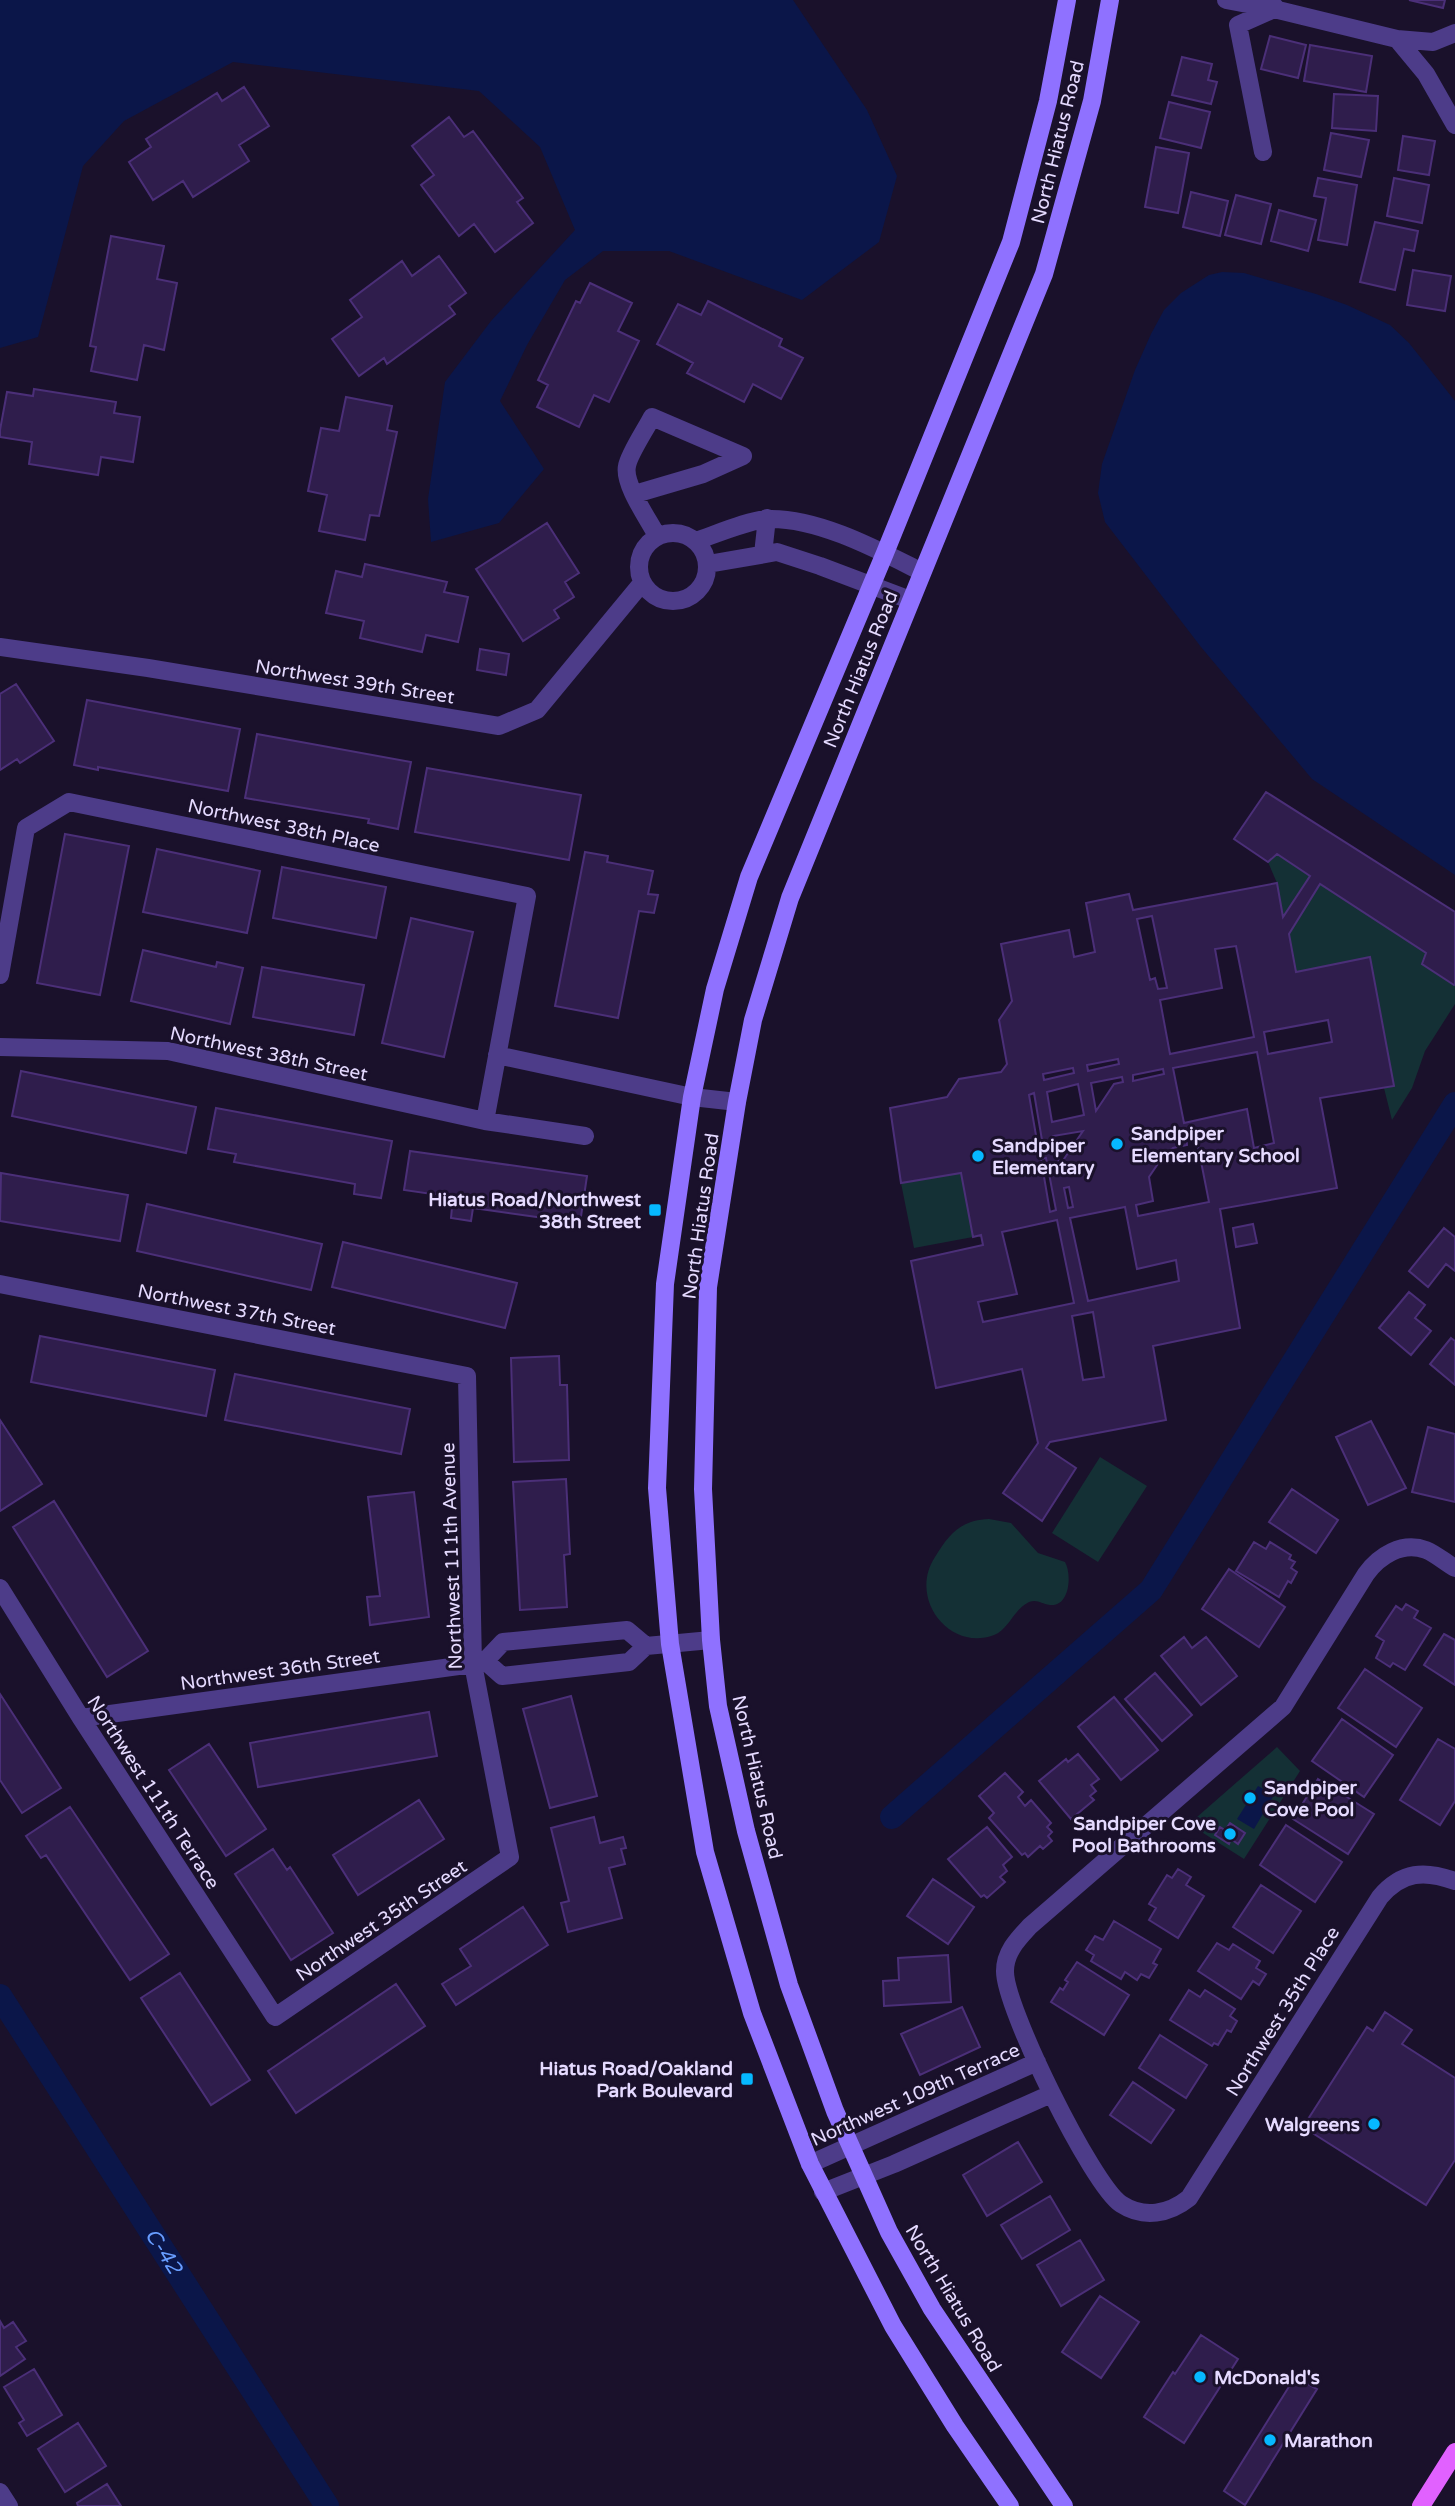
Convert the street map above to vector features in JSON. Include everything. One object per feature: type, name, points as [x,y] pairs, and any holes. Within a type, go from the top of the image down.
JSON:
[{"type":"main road","name":"North Hiatus Road","points":[[1010,2506],[955,2426],[893,2326],[810,2164],[752,2013],[705,1852],[670,1644],[657,1478],[665,1284],[692,1097],[715,989],[749,877],[871,587],[1011,242],[1048,101],[1067,0]]},
{"type":"main road","name":"North Hiatus Road","points":[[1064,2506],[932,2309],[889,2232],[835,2111],[789,1985],[750,1844],[718,1706],[711,1640],[703,1489],[708,1287],[737,1102],[754,1020],[790,898],[1044,274],[1092,101],[1110,0]]},
{"type":"main road","points":[[1421,2506],[1455,2452]]},
{"type":"street","points":[[1226,0],[1275,5],[1397,39],[1433,42],[1446,39],[1455,33]]},
{"type":"street","points":[[1263,152],[1238,25],[1275,5]]},
{"type":"street","points":[[1397,39],[1426,74],[1455,125]]},
{"type":"street","points":[[635,494],[704,474],[743,456],[652,416],[627,466],[628,481],[657,536]]},
{"type":"street","points":[[763,554],[766,518]]},
{"type":"street","points":[[696,541],[766,518],[805,523],[885,553],[922,572]]},
{"type":"street","points":[[671,532],[684,534],[696,541],[704,551],[708,564],[706,578],[699,589],[689,598],[676,601],[662,600],[650,593],[642,583],[638,569],[640,556],[647,544],[657,536],[671,532]]},
{"type":"street","points":[[708,564],[777,552],[910,600]]},
{"type":"street","name":"Northwest 39th Street","points":[[0,647],[148,668],[499,726],[537,710],[642,583]]},
{"type":"street","name":"Northwest 38th Place","points":[[0,975],[26,828],[69,802],[527,896],[497,1055]]},
{"type":"street","name":"Northwest 38th Street","points":[[0,1047],[168,1051],[485,1121],[585,1136]]},
{"type":"street","points":[[485,1121],[497,1055],[692,1097],[737,1102]]},
{"type":"street","name":"Northwest 37th Street","points":[[0,1284],[467,1376]]},
{"type":"street","name":"Northwest 111th Avenue","points":[[467,1376],[479,1663],[510,1857]]},
{"type":"street","name":"Northwest 109th Terrace","points":[[1168,2211],[1150,2213],[1132,2210],[1112,2196],[1051,2094],[1037,2062],[1005,1983],[1009,1952],[1030,1926],[1283,1707],[1366,1574],[1382,1557],[1394,1551],[1426,1550],[1455,1568]]},
{"type":"street","name":"Northwest 111th Terrace","points":[[0,1588],[80,1718],[275,2017]]},
{"type":"street","name":"Northwest 36th Street","points":[[80,1718],[479,1663],[503,1642],[627,1630],[646,1646]]},
{"type":"street","points":[[479,1663],[502,1676],[629,1662],[646,1646],[711,1640]]},
{"type":"street","name":"Northwest 35th Street","points":[[275,2017],[510,1857]]},
{"type":"street","name":"Northwest 35th Place","points":[[1168,2211],[1189,2198],[1197,2187],[1384,1891],[1399,1881],[1419,1874],[1435,1874],[1455,1881]]},
{"type":"street","name":"Northwest 109th Terrace","points":[[810,2164],[1037,2062]]},
{"type":"street","points":[[823,2192],[894,2164],[1051,2094]]},
{"type":"street","points":[[0,2492],[9,2506]]},
{"type":"green space","points":[[1277,854],[1310,876],[1283,917],[1277,883],[1268,862]]},
{"type":"green space","points":[[1320,884],[1426,953],[1422,964],[1455,984],[1455,1004],[1425,1051],[1412,1088],[1392,1120],[1384,1088],[1394,1085],[1370,957],[1296,972],[1289,934]]},
{"type":"green space","points":[[961,1173],[973,1237],[914,1248],[901,1183]]},
{"type":"green space","points":[[1100,1457],[1147,1486],[1098,1562],[1052,1533]]},
{"type":"green space","points":[[989,1519],[1011,1523],[1038,1553],[1065,1562],[1068,1589],[1062,1601],[1057,1604],[1035,1601],[1024,1605],[1004,1628],[994,1635],[977,1638],[962,1636],[948,1629],[930,1604],[928,1573],[935,1557],[951,1535],[963,1525]]},
{"type":"green space","name":"Sandpiper Cove Pool","points":[[1277,1747],[1300,1771],[1244,1859],[1189,1824]]},
{"type":"shaded area","points":[[0,0],[793,0],[867,110],[897,176],[879,242],[802,300],[669,251],[603,251],[565,280],[527,345],[500,401],[544,469],[499,523],[431,542],[428,499],[445,382],[491,321],[575,230],[540,147],[479,91],[233,62],[124,121],[83,166],[38,337],[0,348]]},
{"type":"shaded area","points":[[1222,272],[1244,273],[1316,294],[1390,325],[1409,343],[1455,401],[1455,875],[1312,779],[1201,647],[1105,522],[1098,493],[1102,464],[1135,370],[1151,334],[1164,310],[1181,293],[1209,275]]},
{"type":"shaded area","points":[[1258,1786],[1274,1795],[1254,1829],[1237,1819]]},
{"type":"building","points":[[1409,0],[1445,0],[1443,8]]},
{"type":"building","points":[[1270,36],[1306,45],[1298,78],[1261,69]]},
{"type":"building","points":[[1310,45],[1372,56],[1366,92],[1304,81]]},
{"type":"building","points":[[1182,57],[1212,64],[1208,80],[1217,82],[1211,104],[1172,95]]},
{"type":"building","points":[[244,87],[269,126],[239,145],[249,161],[193,197],[183,181],[153,200],[129,162],[151,147],[146,139],[217,93],[222,101]]},
{"type":"building","points":[[1334,94],[1378,96],[1376,131],[1332,128]]},
{"type":"building","points":[[1169,102],[1210,112],[1201,148],[1160,138]]},
{"type":"building","points":[[449,117],[464,137],[473,131],[523,198],[517,202],[533,223],[495,252],[474,224],[459,236],[421,185],[434,175],[412,146]]},
{"type":"building","points":[[1331,133],[1369,140],[1361,177],[1324,170]]},
{"type":"building","points":[[1403,136],[1435,141],[1429,175],[1398,170]]},
{"type":"building","points":[[1156,147],[1189,153],[1178,213],[1145,207]]},
{"type":"building","points":[[1318,178],[1357,185],[1347,245],[1318,240],[1326,198],[1314,196]]},
{"type":"building","points":[[1394,178],[1429,185],[1422,223],[1387,216]]},
{"type":"building","points":[[1191,192],[1228,201],[1220,236],[1183,227]]},
{"type":"building","points":[[1236,195],[1271,204],[1261,244],[1225,235]]},
{"type":"building","points":[[1279,210],[1316,220],[1308,251],[1271,241]]},
{"type":"building","points":[[1375,222],[1418,231],[1414,251],[1404,249],[1395,290],[1360,282]]},
{"type":"building","points":[[111,236],[164,246],[157,279],[177,283],[164,350],[144,345],[137,380],[91,371],[96,347],[90,346]]},
{"type":"building","points":[[439,256],[466,293],[449,306],[455,314],[387,364],[384,358],[359,376],[332,339],[362,317],[350,300],[402,261],[412,276]]},
{"type":"building","points":[[1413,270],[1451,276],[1445,311],[1407,305]]},
{"type":"building","points":[[590,283],[632,303],[618,331],[639,341],[609,402],[594,395],[579,427],[537,407],[548,385],[538,380],[576,301],[580,303]]},
{"type":"building","points":[[708,301],[782,339],[779,346],[803,358],[781,399],[753,384],[744,402],[687,373],[693,363],[657,344],[678,304],[701,315]]},
{"type":"building","points":[[34,389],[116,402],[114,413],[140,417],[133,462],[101,457],[98,475],[29,464],[32,442],[0,437],[0,430],[7,392],[33,396]]},
{"type":"building","points":[[346,397],[392,406],[387,430],[397,432],[379,516],[370,515],[365,540],[319,531],[327,495],[308,491],[321,428],[339,431]]},
{"type":"building","points":[[547,523],[579,573],[565,582],[574,597],[554,610],[559,618],[523,641],[476,569]]},
{"type":"building","points":[[365,564],[447,582],[444,592],[468,597],[458,642],[426,635],[422,652],[360,638],[364,621],[326,613],[336,571],[362,577]]},
{"type":"building","points":[[480,649],[509,654],[506,675],[477,670]]},
{"type":"building","points":[[16,684],[54,741],[20,763],[17,759],[0,770],[0,694]]},
{"type":"building","points":[[87,700],[240,729],[228,791],[74,765]]},
{"type":"building","points":[[257,734],[411,762],[398,829],[368,823],[369,819],[245,798]]},
{"type":"building","points":[[427,768],[581,795],[569,860],[415,832]]},
{"type":"building","name":"Sandpiper Elementary","points":[[1266,792],[1455,912],[1455,984],[1422,964],[1426,953],[1320,884],[1289,934],[1296,972],[1370,957],[1394,1086],[1320,1098],[1337,1188],[1220,1209],[1240,1328],[1153,1346],[1166,1420],[1050,1442],[1046,1448],[1076,1468],[1042,1521],[1003,1493],[1038,1443],[1022,1369],[936,1388],[911,1261],[983,1245],[981,1235],[973,1237],[961,1173],[901,1183],[890,1108],[947,1097],[959,1079],[1001,1072],[1007,1064],[999,1020],[1012,1001],[1001,944],[1069,930],[1074,957],[1095,952],[1086,903],[1129,894],[1133,910],[1277,883],[1283,917],[1310,876],[1277,854],[1268,862],[1234,839]],"holes":[[[1152,916],[1167,988],[1158,989],[1155,978],[1150,980],[1137,919]],[[1236,946],[1254,1037],[1170,1054],[1160,1000],[1222,988],[1215,949]],[[1328,1020],[1332,1042],[1268,1054],[1264,1032]],[[1257,1052],[1274,1143],[1254,1148],[1247,1109],[1184,1123],[1173,1068]],[[1118,1059],[1119,1064],[1088,1071],[1087,1065]],[[1073,1068],[1074,1073],[1044,1080],[1043,1074]],[[1163,1069],[1164,1074],[1133,1081],[1133,1075]],[[1122,1077],[1123,1082],[1114,1084],[1096,1111],[1091,1083]],[[1078,1084],[1084,1115],[1052,1122],[1047,1092]],[[1034,1093],[1043,1146],[1038,1147],[1029,1095]],[[1083,1131],[1064,1159],[1067,1175],[1062,1175],[1053,1136]],[[1195,1131],[1209,1202],[1138,1216],[1136,1205],[1153,1201],[1149,1177],[1164,1155],[1173,1148],[1187,1145],[1186,1133]],[[1046,1158],[1056,1210],[1050,1212],[1041,1159]],[[1069,1187],[1073,1207],[1068,1208],[1064,1188]],[[1125,1207],[1137,1269],[1176,1260],[1179,1281],[1088,1301],[1070,1218]],[[1057,1220],[1074,1303],[983,1322],[978,1302],[1017,1294],[1002,1232]],[[1093,1312],[1104,1377],[1083,1380],[1072,1316]]]},
{"type":"building","points":[[65,834],[129,846],[100,995],[37,983]]},
{"type":"building","points":[[157,849],[260,871],[247,933],[143,912]]},
{"type":"building","points":[[585,852],[608,856],[607,862],[653,871],[648,894],[658,895],[654,913],[639,911],[618,1018],[555,1006]]},
{"type":"building","points":[[282,867],[386,887],[376,938],[273,918]]},
{"type":"building","points":[[411,918],[473,932],[444,1057],[382,1043]]},
{"type":"building","points":[[143,950],[216,967],[217,962],[243,968],[230,1024],[131,1001]]},
{"type":"building","points":[[262,967],[364,985],[354,1035],[253,1017]]},
{"type":"building","points":[[21,1071],[196,1107],[186,1153],[12,1116]]},
{"type":"building","points":[[216,1108],[392,1141],[381,1198],[354,1194],[355,1184],[234,1162],[236,1154],[208,1149]]},
{"type":"building","points":[[410,1151],[587,1176],[580,1223],[473,1208],[471,1221],[451,1218],[453,1197],[404,1190]]},
{"type":"building","points":[[1,1173],[128,1195],[120,1241],[0,1221]]},
{"type":"building","points":[[147,1204],[322,1244],[311,1290],[137,1251]]},
{"type":"building","points":[[1253,1224],[1257,1243],[1236,1247],[1233,1228]]},
{"type":"building","points":[[1444,1228],[1455,1237],[1455,1271],[1446,1264],[1428,1287],[1409,1271]]},
{"type":"building","points":[[343,1242],[517,1283],[505,1328],[332,1287]]},
{"type":"building","points":[[1409,1292],[1425,1305],[1415,1318],[1431,1331],[1411,1355],[1379,1328]]},
{"type":"building","points":[[40,1336],[215,1370],[206,1416],[31,1382]]},
{"type":"building","points":[[1451,1338],[1455,1341],[1455,1385],[1430,1364]]},
{"type":"building","points":[[559,1356],[560,1385],[567,1385],[569,1460],[514,1462],[511,1358]]},
{"type":"building","points":[[235,1374],[410,1409],[401,1454],[225,1420]]},
{"type":"building","points":[[0,1420],[42,1484],[0,1511]]},
{"type":"building","points":[[1371,1421],[1406,1488],[1368,1505],[1336,1437]]},
{"type":"building","points":[[1428,1427],[1455,1434],[1455,1502],[1412,1492]]},
{"type":"building","points":[[566,1479],[570,1554],[564,1555],[567,1607],[520,1610],[513,1482]]},
{"type":"building","points":[[1292,1489],[1338,1520],[1316,1553],[1269,1522]]},
{"type":"building","points":[[414,1492],[429,1617],[370,1625],[367,1597],[380,1596],[368,1497]]},
{"type":"building","points":[[54,1501],[148,1651],[107,1677],[13,1527]]},
{"type":"building","points":[[1254,1542],[1266,1549],[1270,1542],[1291,1555],[1289,1559],[1295,1562],[1291,1568],[1297,1572],[1279,1597],[1236,1571]]},
{"type":"building","points":[[1229,1569],[1285,1607],[1259,1647],[1202,1609]]},
{"type":"building","points":[[1406,1604],[1418,1611],[1414,1618],[1431,1628],[1405,1670],[1393,1663],[1390,1667],[1376,1658],[1384,1641],[1376,1636],[1396,1606],[1402,1610]]},
{"type":"building","points":[[1444,1634],[1455,1640],[1455,1685],[1424,1665]]},
{"type":"building","points":[[1184,1637],[1192,1648],[1206,1637],[1237,1676],[1201,1705],[1161,1656]]},
{"type":"building","points":[[1365,1669],[1422,1708],[1396,1747],[1338,1708]]},
{"type":"building","points":[[1155,1673],[1192,1715],[1162,1741],[1125,1699]]},
{"type":"building","points":[[0,1694],[61,1788],[22,1813],[0,1780]]},
{"type":"building","points":[[571,1696],[597,1796],[550,1808],[523,1709]]},
{"type":"building","points":[[1114,1697],[1158,1750],[1121,1780],[1078,1727]]},
{"type":"building","points":[[429,1712],[437,1756],[258,1787],[250,1743]]},
{"type":"building","points":[[1342,1719],[1393,1755],[1364,1797],[1312,1761]]},
{"type":"building","points":[[1438,1739],[1455,1749],[1455,1801],[1440,1825],[1400,1800]]},
{"type":"building","points":[[209,1744],[266,1829],[226,1856],[169,1770]]},
{"type":"building","points":[[1078,1754],[1099,1779],[1091,1785],[1096,1791],[1090,1796],[1094,1800],[1071,1819],[1039,1781],[1066,1759],[1068,1762]]},
{"type":"building","points":[[1005,1773],[1023,1792],[1018,1797],[1025,1806],[1031,1800],[1051,1823],[1047,1827],[1052,1832],[1048,1836],[1052,1841],[1043,1849],[1040,1846],[1028,1857],[1025,1853],[1022,1855],[989,1818],[994,1813],[979,1796]]},
{"type":"building","points":[[1318,1779],[1374,1814],[1348,1854],[1293,1819]]},
{"type":"building","points":[[419,1800],[444,1839],[358,1895],[333,1855]]},
{"type":"building","points":[[70,1807],[169,1954],[130,1980],[46,1855],[41,1858],[26,1836]]},
{"type":"building","points":[[594,1817],[600,1843],[623,1837],[626,1848],[621,1849],[625,1864],[609,1868],[622,1918],[568,1932],[561,1903],[569,1901],[551,1828]]},
{"type":"building","name":"Sandpiper Cove Pool Bathrooms","points":[[1230,1823],[1245,1833],[1238,1844],[1231,1839],[1229,1844],[1215,1835],[1220,1827],[1225,1830]]},
{"type":"building","points":[[1286,1825],[1342,1862],[1315,1902],[1260,1865]]},
{"type":"building","points":[[987,1827],[1012,1857],[1003,1865],[1007,1871],[1000,1877],[1005,1882],[987,1898],[984,1895],[981,1897],[948,1859]]},
{"type":"building","points":[[273,1849],[287,1870],[290,1867],[333,1933],[291,1960],[235,1874]]},
{"type":"building","points":[[1178,1869],[1191,1877],[1186,1885],[1204,1896],[1178,1938],[1149,1920],[1156,1908],[1149,1904],[1167,1875],[1172,1878]]},
{"type":"building","points":[[933,1879],[974,1907],[948,1944],[907,1916]]},
{"type":"building","points":[[1261,1885],[1301,1911],[1273,1953],[1233,1927]]},
{"type":"building","points":[[523,1907],[548,1945],[456,2005],[442,1984],[471,1966],[460,1949]]},
{"type":"building","points":[[1114,1921],[1161,1949],[1153,1963],[1157,1965],[1149,1978],[1141,1974],[1137,1980],[1125,1972],[1121,1979],[1091,1961],[1094,1955],[1086,1950],[1095,1936],[1103,1940]]},
{"type":"building","points":[[1217,1943],[1229,1950],[1233,1944],[1260,1961],[1256,1968],[1266,1974],[1259,1985],[1253,1981],[1241,1999],[1198,1971]]},
{"type":"building","points":[[948,1955],[951,2002],[884,2006],[883,1981],[899,1980],[898,1958]]},
{"type":"building","points":[[1077,1962],[1129,1995],[1104,2035],[1051,2002],[1060,1988],[1063,1990],[1068,1982],[1065,1980]]},
{"type":"building","points":[[180,1973],[250,2080],[211,2105],[141,1998]]},
{"type":"building","points":[[396,1984],[425,2026],[296,2113],[268,2071]]},
{"type":"building","points":[[1189,1990],[1200,1997],[1205,1990],[1235,2009],[1230,2016],[1237,2021],[1231,2032],[1227,2030],[1218,2045],[1214,2043],[1212,2046],[1170,2020]]},
{"type":"building","points":[[962,2007],[980,2047],[920,2075],[901,2034]]},
{"type":"building","points":[[1385,2012],[1412,2030],[1402,2044],[1455,2078],[1455,2160],[1426,2205],[1303,2127],[1367,2027],[1373,2031]]},
{"type":"building","points":[[1160,2035],[1207,2065],[1186,2098],[1139,2068]]},
{"type":"building","points":[[1133,2082],[1174,2110],[1151,2143],[1110,2115]]},
{"type":"building","points":[[1018,2142],[1042,2182],[987,2216],[963,2175]]},
{"type":"building","points":[[1050,2196],[1070,2230],[1022,2259],[1001,2225]]},
{"type":"building","points":[[1080,2240],[1104,2280],[1061,2306],[1037,2265]]},
{"type":"building","points":[[1100,2296],[1139,2322],[1101,2378],[1062,2352]]},
{"type":"building","points":[[0,2321],[4,2328],[13,2322],[26,2341],[16,2347],[25,2359],[0,2376]]},
{"type":"building","points":[[1201,2335],[1238,2359],[1184,2443],[1144,2417]]},
{"type":"building","points":[[34,2369],[62,2415],[27,2436],[19,2423],[24,2420],[4,2387]]},
{"type":"building","name":"Marathon","points":[[1295,2377],[1317,2389],[1245,2505],[1224,2491]]},
{"type":"building","points":[[78,2423],[106,2466],[65,2492],[38,2449]]},
{"type":"building","points":[[107,2484],[121,2506],[78,2506],[77,2503]]},
{"type":"waterway","points":[[892,1817],[1151,1590],[1455,1104]]},
{"type":"waterway","name":"C-42","points":[[0,1996],[327,2506]]},
{"type":"place","name":"Sandpiper Elementary School","points":[[1117,1144]]},
{"type":"place","name":"Sandpiper Elementary","points":[[978,1156]]},
{"type":"place","name":"Hiatus Road/Northwest 38th Street","points":[[655,1210]]},
{"type":"place","name":"Sandpiper Cove Pool","points":[[1250,1798]]},
{"type":"place","name":"Sandpiper Cove Pool Bathrooms","points":[[1230,1834]]},
{"type":"place","name":"Hiatus Road/Oakland Park Boulevard","points":[[747,2079]]},
{"type":"place","name":"Walgreens","points":[[1374,2124]]},
{"type":"place","name":"McDonald's","points":[[1200,2377]]},
{"type":"place","name":"Marathon","points":[[1270,2440]]}]
